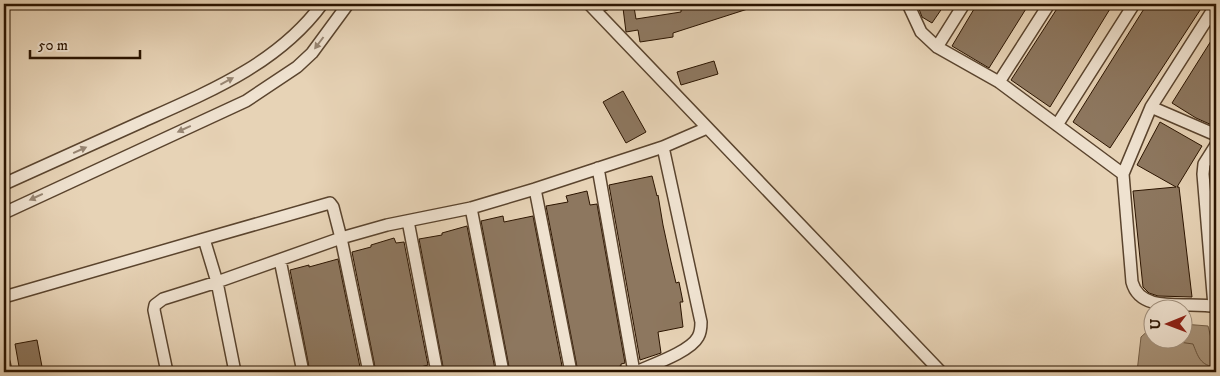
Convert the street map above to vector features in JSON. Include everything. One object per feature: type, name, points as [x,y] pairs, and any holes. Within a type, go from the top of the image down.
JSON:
[{"type":"street","points":[[4,184],[201,95],[238,76],[275,52],[299,32],[322,4]]},
{"type":"street","points":[[4,213],[246,101],[297,67],[312,53],[348,4]]},
{"type":"street","points":[[591,6],[606,4]]},
{"type":"street","points":[[908,4],[921,32],[937,47],[998,82],[1123,174]]},
{"type":"street","points":[[937,47],[964,4]]},
{"type":"street","points":[[998,82],[1049,4]]},
{"type":"street","points":[[1057,125],[1134,4]]},
{"type":"street","points":[[1216,5],[1151,107],[1123,174],[1134,290],[1145,300],[1155,303],[1215,307],[1203,174],[1204,164],[1216,144]]},
{"type":"street","points":[[591,6],[942,372]]},
{"type":"street","points":[[1151,107],[1216,135]]},
{"type":"street","points":[[167,372],[155,317],[155,305],[163,299],[341,238],[387,225],[471,208],[535,189],[663,147],[707,128]]},
{"type":"street","points":[[598,168],[635,372],[694,343],[701,330],[701,322],[663,147]]},
{"type":"street","points":[[535,189],[571,372]]},
{"type":"street","points":[[4,297],[328,202],[332,207],[341,238],[369,372]]},
{"type":"street","points":[[471,208],[503,372]]},
{"type":"street","points":[[408,221],[437,372]]},
{"type":"street","points":[[204,239],[217,282],[235,372]]},
{"type":"street","points":[[280,260],[303,372]]},
{"type":"street","points":[[4,363],[6,372]]},
{"type":"water","points":[[1192,325],[1208,326],[1214,350],[1216,350],[1216,372],[1137,372],[1141,337],[1142,348],[1192,348]]},
{"type":"building","points":[[702,4],[757,4],[757,6],[673,33],[673,37],[640,42],[638,30],[626,32],[623,8],[634,7],[636,19],[681,12],[681,10]]},
{"type":"building","points":[[922,4],[945,4],[932,23],[922,17],[919,9]]},
{"type":"building","points":[[977,4],[1029,4],[989,68],[952,46]]},
{"type":"building","points":[[1060,4],[1113,4],[1050,107],[1011,80]]},
{"type":"building","points":[[1147,4],[1204,4],[1110,148],[1073,122]]},
{"type":"building","points":[[1216,33],[1216,121],[1214,126],[1196,118],[1172,103]]},
{"type":"building","points":[[714,61],[718,74],[681,85],[677,72]]},
{"type":"building","points":[[623,91],[646,132],[626,143],[603,102]]},
{"type":"building","points":[[1160,122],[1202,146],[1177,187],[1179,187],[1192,297],[1158,296],[1149,293],[1143,287],[1133,191],[1176,187],[1137,165]]},
{"type":"building","points":[[652,176],[658,195],[676,283],[679,282],[683,302],[680,302],[683,327],[658,332],[661,353],[640,360],[609,185]]},
{"type":"building","points":[[587,191],[590,205],[597,204],[625,363],[621,364],[621,366],[592,372],[578,372],[546,206],[568,202],[566,196]]},
{"type":"building","points":[[503,216],[504,222],[533,216],[562,366],[552,368],[553,372],[533,372],[532,369],[510,372],[481,221]]},
{"type":"building","points":[[467,226],[495,369],[481,372],[444,372],[419,239],[442,235],[442,233]]},
{"type":"building","points":[[394,238],[396,243],[404,242],[428,365],[402,372],[376,372],[352,252]]},
{"type":"building","points":[[338,259],[361,372],[310,372],[290,270]]},
{"type":"building","points":[[37,340],[43,372],[20,372],[15,344]]}]
